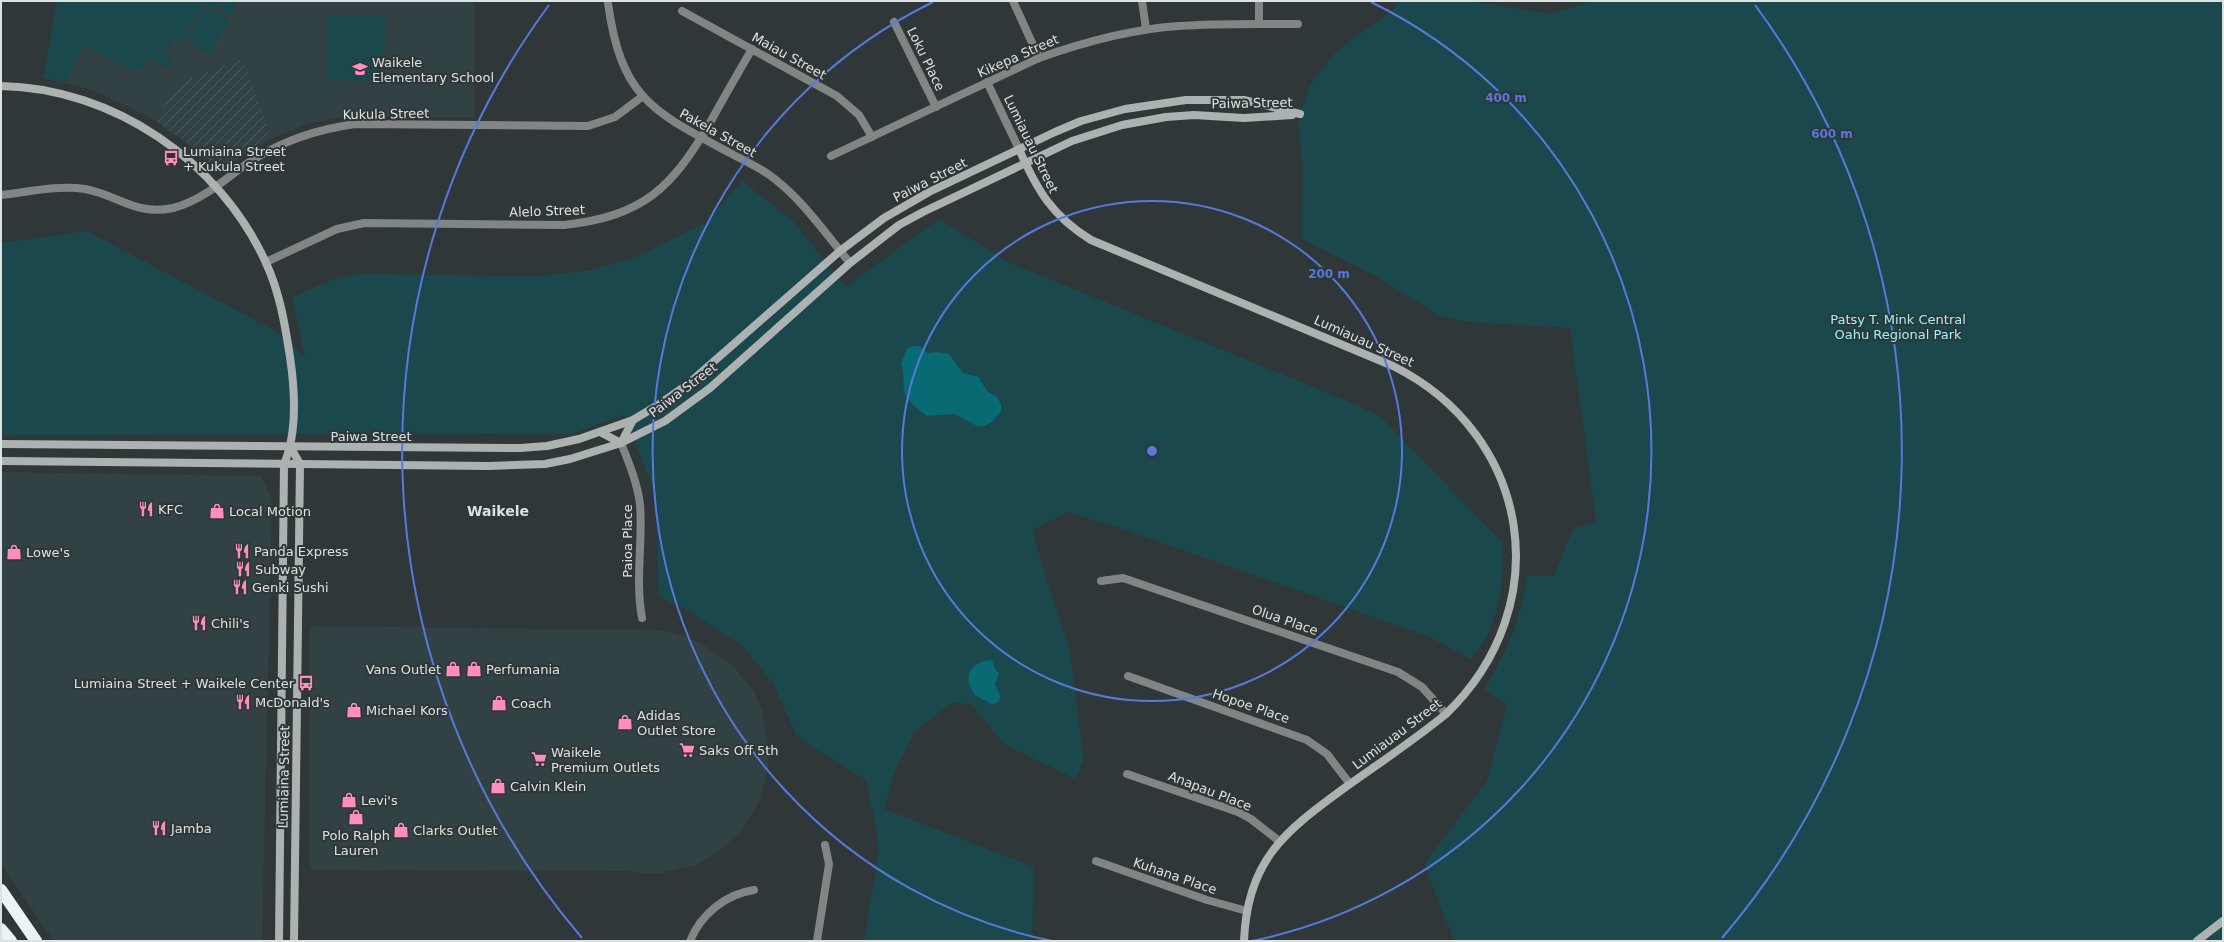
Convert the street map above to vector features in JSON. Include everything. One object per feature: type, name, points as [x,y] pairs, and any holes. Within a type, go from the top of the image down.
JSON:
[{"type":"highway","points":[[1,890],[36,941]]},
{"type":"highway","points":[[1,929],[11,941]]},
{"type":"street","points":[[1013,1],[1039,58]]},
{"type":"street","points":[[1142,1],[1146,29]]},
{"type":"street","points":[[1259,1],[1259,24]]},
{"type":"street","name":"Pakela Street","points":[[608,3],[616,48],[625,70],[643,96],[663,115],[767,174],[782,185],[850,263]]},
{"type":"street","name":"Maiau Street","points":[[682,11],[844,101],[859,115],[872,137]]},
{"type":"street","name":"Loku Place","points":[[894,22],[936,107]]},
{"type":"street","name":"Kikepa Street","points":[[832,156],[1039,58],[1100,39],[1146,29],[1178,26],[1298,24]]},
{"type":"street","name":"Alelo Street","points":[[266,262],[337,229],[364,224],[564,225],[606,218],[639,204],[666,184],[681,169],[752,49]]},
{"type":"street","name":"Lumiauau Street","points":[[987,82],[1044,200],[1070,227],[1091,240],[1393,366],[1431,388],[1465,419],[1490,456],[1506,493],[1514,534],[1515,579],[1509,609],[1495,648],[1474,683],[1446,714],[1304,818],[1279,841],[1260,870],[1247,911],[1244,941]]},
{"type":"street","name":"Lumiaina Street","points":[[1,86],[34,88],[62,94],[111,111],[159,138],[193,164],[216,186],[248,229],[266,262],[282,310],[290,358],[293,388],[291,448],[284,464],[279,941]]},
{"type":"street","name":"Kukula Street","points":[[1,195],[76,188],[96,192],[131,207],[157,210],[185,204],[216,186],[263,154],[283,143],[326,129],[355,124],[588,126],[616,117],[643,96]]},
{"type":"street","name":"Paiwa Street","points":[[1,444],[291,448],[520,448],[547,446],[600,432],[633,420],[688,384],[840,251],[884,218],[905,204],[1081,121],[1125,109],[1158,103],[1193,100],[1244,100],[1300,114],[1244,118],[1194,115],[1142,121],[1104,130],[1072,141],[1025,163],[917,215],[882,238],[850,263],[710,388],[665,421],[621,443],[570,459],[524,466],[1,461]]},
{"type":"street","points":[[600,432],[621,443],[633,420]]},
{"type":"street","name":"Paioa Place","points":[[621,443],[634,475],[640,503],[639,590],[642,618]]},
{"type":"street","points":[[291,448],[300,464]]},
{"type":"street","name":"Lumiaina Street","points":[[294,941],[300,464]]},
{"type":"street","name":"Olua Place","points":[[1101,581],[1123,578],[1398,672],[1422,687],[1446,714]]},
{"type":"street","name":"Hopoe Place","points":[[1128,676],[1307,740],[1327,754],[1350,784]]},
{"type":"street","name":"Anapau Place","points":[[1127,774],[1238,812],[1251,819],[1279,841]]},
{"type":"street","points":[[817,941],[829,864],[825,845]]},
{"type":"street","name":"Kuhana Place","points":[[1096,861],[1186,894],[1247,911]]},
{"type":"street","points":[[690,941],[699,924],[716,907],[739,892],[754,890]]},
{"type":"street","points":[[2197,941],[2223,921]]},
{"type":"shaded area","name":"Waikele Elementary School","points":[[57,1],[474,1],[474,117],[343,117],[311,123],[272,138],[241,59],[181,82],[154,120],[93,90],[43,78]]},
{"type":"shaded area","points":[[242,59],[272,138],[255,147],[222,171],[218,171],[188,144],[154,120],[181,82]]},
{"type":"shaded area","points":[[920,346],[927,353],[936,352],[949,354],[963,373],[978,377],[988,392],[997,397],[1001,404],[1001,411],[992,422],[985,426],[977,426],[954,414],[927,416],[910,402],[905,393],[901,363],[908,348]]},
{"type":"shaded area","points":[[1,472],[261,476],[272,500],[262,941],[54,941],[1,864]]},
{"type":"shaded area","name":"Waikele Premium Outlets","points":[[310,626],[658,630],[677,634],[701,643],[734,667],[755,693],[762,710],[769,749],[768,769],[760,800],[742,830],[719,851],[696,865],[656,874],[623,871],[310,870]]},
{"type":"shaded area","points":[[992,660],[995,669],[999,674],[995,684],[1000,696],[999,701],[993,705],[975,695],[969,682],[972,668]]},
{"type":"green space","points":[[226,0],[232,0],[236,4],[236,10],[232,14],[226,14],[222,10],[222,4]]},
{"type":"green space","points":[[57,1],[222,1],[217,9],[206,3],[180,43],[174,40],[165,54],[171,58],[172,66],[165,68],[150,58],[143,70],[138,67],[135,72],[85,45],[66,82],[43,78]]},
{"type":"green space","name":"Patsy T. Mink Central Oahu Regional Park","points":[[1400,1],[1470,1],[1552,14],[1592,1],[2223,1],[2223,941],[1454,941],[1424,864],[1487,781],[1507,704],[1484,689],[1507,648],[1512,635],[1521,607],[1527,575],[1554,576],[1573,529],[1596,522],[1570,328],[1469,322],[1439,316],[1378,277],[1302,239],[1303,170],[1298,123],[1309,87],[1330,58],[1343,46],[1391,12]]},
{"type":"green space","points":[[207,7],[230,21],[209,54],[186,40]]},
{"type":"green space","points":[[327,16],[385,16],[384,81],[327,80]]},
{"type":"green space","points":[[742,181],[792,220],[846,287],[939,219],[1008,262],[1357,405],[1381,417],[1502,542],[1503,558],[1501,589],[1498,604],[1494,619],[1480,647],[1471,659],[1425,635],[1119,528],[1067,512],[1032,531],[1070,652],[1084,759],[1075,779],[1004,744],[971,704],[952,703],[915,731],[895,771],[884,809],[1034,867],[1032,941],[864,941],[878,856],[877,833],[866,780],[797,737],[773,683],[742,646],[682,607],[659,597],[656,505],[651,482],[624,415],[572,434],[1,435],[1,243],[87,231],[274,330],[305,358],[292,298],[326,282],[363,274],[541,276],[591,270],[638,256],[705,223]]},
{"type":"place","name":"Waikele Elementary School","points":[[360,69]]},
{"type":"place","name":"Lumiaina Street + Kukula Street","points":[[171,158]]},
{"type":"place","name":"KFC","points":[[146,509]]},
{"type":"place","name":"Local Motion","points":[[217,511]]},
{"type":"place","name":"Panda Express","points":[[242,551]]},
{"type":"place","name":"Lowe's","points":[[14,552]]},
{"type":"place","name":"Subway","points":[[243,569]]},
{"type":"place","name":"Genki Sushi","points":[[240,587]]},
{"type":"place","name":"Chili's","points":[[199,623]]},
{"type":"place","name":"Vans Outlet","points":[[453,669]]},
{"type":"place","name":"Perfumania","points":[[474,669]]},
{"type":"place","name":"Lumiaina Street + Waikele Center","points":[[306,683]]},
{"type":"place","name":"McDonald's","points":[[243,702]]},
{"type":"place","name":"Coach","points":[[499,703]]},
{"type":"place","name":"Michael Kors","points":[[354,710]]},
{"type":"place","name":"Adidas Outlet Store","points":[[625,722]]},
{"type":"place","name":"Saks Off 5th","points":[[687,750]]},
{"type":"place","name":"Waikele Premium Outlets","points":[[539,759]]},
{"type":"place","name":"Calvin Klein","points":[[498,786]]},
{"type":"place","name":"Levi's","points":[[349,800]]},
{"type":"place","name":"Polo Ralph Lauren","points":[[356,817]]},
{"type":"place","name":"Jamba","points":[[159,828]]},
{"type":"place","name":"Clarks Outlet","points":[[401,830]]},
{"type":"district","name":"Waikele","points":[[498,511]]}]
